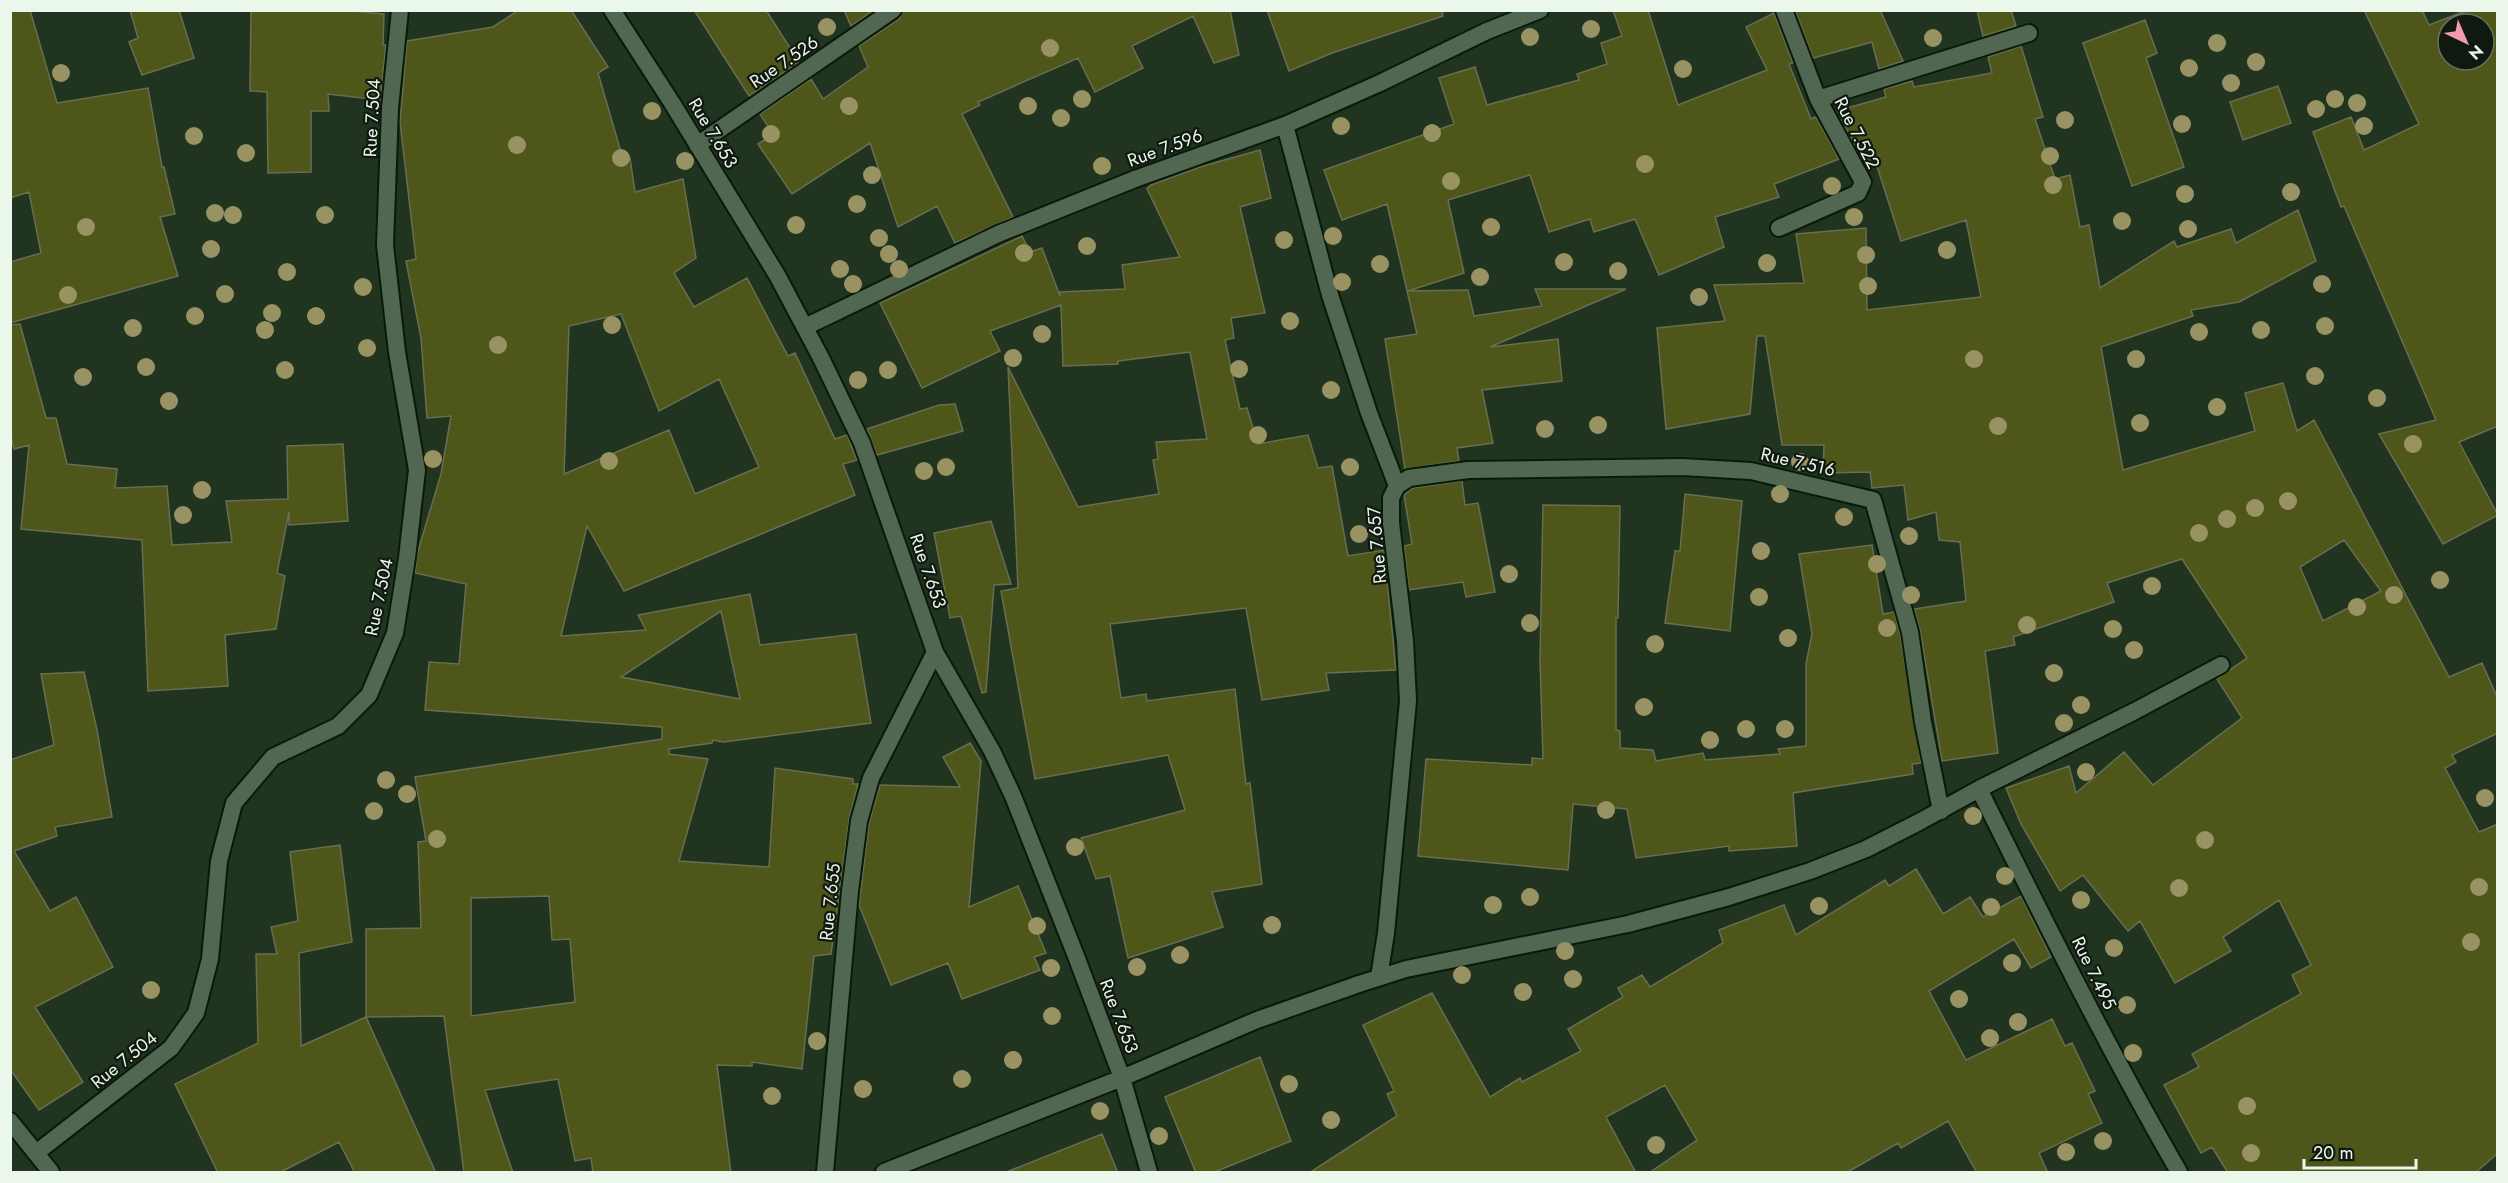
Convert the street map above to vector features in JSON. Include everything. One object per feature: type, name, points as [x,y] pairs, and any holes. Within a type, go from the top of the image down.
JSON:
[{"type":"street","name":"Rue 7.504","points":[[36,1153],[171,1048],[196,1013],[210,959],[219,861],[234,803],[273,757],[338,726],[369,694],[395,633],[407,558],[417,470],[398,352],[385,245],[390,108],[400,10]]},
{"type":"street","name":"Rue 7.653","points":[[612,10],[777,275],[862,443],[934,652],[992,751],[1013,796],[1122,1078],[1149,1173]]},
{"type":"street","name":"Rue 7.526","points":[[697,145],[893,10]]},
{"type":"street","name":"Rue 7.596","points":[[805,327],[998,234],[1135,179],[1285,125],[1380,83],[1486,31],[1540,10]]},
{"type":"street","name":"Rue 7.522","points":[[1779,228],[1858,193],[1863,182],[1818,99],[1784,10]]},
{"type":"street","points":[[1818,99],[2030,33]]},
{"type":"street","name":"Rue 7.657","points":[[1285,125],[1330,295],[1369,414],[1397,486],[1391,498],[1391,523],[1405,641],[1408,701],[1386,933],[1379,977]]},
{"type":"street","name":"Rue 7.516","points":[[1397,486],[1409,478],[1468,470],[1682,467],[1751,471],[1874,500],[1910,632],[1923,722],[1941,811]]},
{"type":"street","name":"Rue 7.655","points":[[825,1173],[850,891],[859,821],[871,778],[934,652]]},
{"type":"street","points":[[884,1173],[1122,1078],[1257,1020],[1379,977],[1406,969],[1628,924],[1729,897],[1810,871],[1866,849],[2221,665]]},
{"type":"street","name":"Rue 7.495","points":[[1979,789],[2082,996],[2179,1173]]},
{"type":"street","points":[[10,1121],[51,1173]]},
{"type":"building","points":[[10,10],[30,10],[57,103],[148,88],[162,167],[164,167],[175,214],[160,217],[178,276],[10,323],[10,262],[41,253],[29,192],[10,198]]},
{"type":"building","points":[[130,10],[179,10],[194,58],[142,75],[129,42],[138,38]]},
{"type":"building","points":[[251,10],[341,10],[384,14],[383,45],[386,45],[380,100],[328,94],[329,111],[311,111],[311,172],[268,173],[267,92],[250,91]]},
{"type":"building","points":[[519,10],[571,10],[608,67],[598,73],[623,159],[630,158],[635,192],[683,179],[696,258],[674,273],[694,307],[747,278],[788,356],[795,353],[835,439],[847,435],[857,460],[843,464],[855,495],[624,591],[587,526],[561,636],[646,630],[638,615],[750,594],[760,645],[856,634],[871,723],[723,742],[713,740],[712,743],[669,749],[669,754],[708,759],[679,861],[769,867],[775,768],[853,779],[853,784],[858,784],[849,820],[831,954],[814,956],[802,1069],[752,1062],[752,1066],[717,1065],[731,1173],[593,1173],[591,1158],[575,1161],[558,1079],[485,1090],[513,1173],[464,1173],[444,1016],[366,1017],[366,929],[421,928],[418,842],[426,841],[415,777],[662,739],[662,727],[425,710],[429,662],[459,664],[466,584],[415,573],[418,551],[441,474],[451,416],[427,418],[421,338],[406,261],[416,259],[400,122],[407,41],[493,27]],"holes":[[[621,314],[659,411],[719,379],[759,467],[695,494],[669,430],[564,474],[569,326]],[[721,611],[740,699],[621,677]],[[549,896],[552,940],[570,939],[575,1002],[471,1016],[471,898]]]},
{"type":"building","points":[[694,10],[766,10],[799,62],[749,96]]},
{"type":"building","points":[[844,10],[874,10],[851,26]]},
{"type":"building","points":[[903,10],[1230,10],[1239,55],[1214,63],[1193,16],[1132,46],[1143,68],[1095,92],[1078,58],[978,102],[980,105],[962,114],[1013,217],[955,243],[937,206],[898,227],[870,143],[792,194],[758,144],[773,134],[760,114],[811,79],[823,99],[868,67],[859,46],[899,19]]},
{"type":"building","points":[[1267,10],[1442,10],[1443,16],[1332,53],[1289,71]]},
{"type":"building","points":[[1613,10],[1648,10],[1678,105],[1767,70],[1746,27],[1774,13],[1793,63],[1789,64],[1811,119],[1816,117],[1839,159],[1774,184],[1779,197],[1715,217],[1724,247],[1659,275],[1635,219],[1594,232],[1590,219],[1549,232],[1530,175],[1448,200],[1464,273],[1408,291],[1468,290],[1474,316],[1542,306],[1535,289],[1626,289],[1490,347],[1558,339],[1562,381],[1482,390],[1493,443],[1457,448],[1459,461],[1405,469],[1385,339],[1417,334],[1387,204],[1342,220],[1324,170],[1454,124],[1439,78],[1475,67],[1487,105],[1579,80],[1577,74],[1607,64],[1601,43],[1622,36]]},
{"type":"building","points":[[1795,10],[1880,10],[1903,61],[1879,69],[1872,42],[1813,58]]},
{"type":"building","points":[[1977,10],[2011,10],[2016,26],[1983,36]]},
{"type":"building","points":[[2364,10],[2422,10],[2429,25],[2436,22],[2436,72],[2496,72],[2496,12],[2463,12],[2498,10],[2498,426],[2459,442],[2498,515],[2443,544],[2379,434],[2436,420],[2344,206],[2341,207],[2313,132],[2351,117],[2364,150],[2419,124]]},
{"type":"building","points":[[2145,20],[2157,53],[2146,58],[2184,167],[2132,186],[2083,43]]},
{"type":"building","points":[[2021,46],[2043,117],[2035,119],[2055,179],[2070,175],[2080,227],[2089,225],[2100,288],[2174,241],[2177,247],[2231,229],[2236,243],[2298,210],[2316,261],[2239,302],[2191,310],[2193,316],[2101,347],[2123,470],[2255,431],[2245,393],[2283,383],[2297,431],[2314,420],[2449,677],[2482,663],[2498,699],[2498,733],[2452,755],[2456,762],[2445,768],[2479,832],[2498,824],[2498,1153],[2475,1173],[2228,1173],[2212,1147],[2201,1153],[2164,1085],[2199,1067],[2192,1054],[2301,994],[2292,975],[2311,965],[2279,900],[2223,937],[2231,951],[2175,983],[2140,921],[2128,931],[2083,875],[2060,891],[2021,824],[2006,788],[2069,766],[2076,793],[2124,752],[2153,785],[2242,718],[2217,679],[2247,658],[2182,559],[2107,583],[2114,602],[2013,637],[2015,645],[1985,651],[1998,753],[1942,761],[1920,630],[1914,609],[1966,601],[1960,542],[1939,540],[1936,512],[1908,520],[1904,485],[1872,488],[1870,472],[1823,473],[1824,445],[1782,445],[1765,336],[1757,336],[1750,414],[1666,429],[1657,328],[1725,321],[1714,285],[1804,283],[1796,234],[1866,228],[1867,310],[1981,297],[1966,220],[1901,241],[1875,160],[1865,163],[1837,111],[1886,97],[1884,89],[1912,81],[1914,87],[1992,73],[1988,57]],"holes":[[[2344,540],[2381,591],[2323,621],[2300,567]]]},
{"type":"building","points":[[2278,86],[2291,123],[2243,140],[2230,102]]},
{"type":"building","points":[[1260,150],[1271,198],[1240,207],[1265,313],[1231,318],[1234,338],[1225,340],[1240,409],[1247,408],[1258,444],[1308,435],[1318,468],[1332,466],[1348,556],[1384,550],[1396,670],[1326,673],[1329,690],[1262,700],[1246,608],[1110,624],[1121,698],[1146,694],[1147,701],[1235,689],[1246,784],[1250,783],[1262,884],[1212,892],[1223,927],[1128,958],[1110,876],[1096,879],[1081,838],[1185,810],[1168,755],[1035,779],[1001,591],[1018,588],[1008,367],[1078,507],[1159,494],[1153,460],[1158,459],[1156,442],[1207,439],[1190,352],[1118,361],[1118,364],[1063,366],[1061,305],[990,331],[1000,351],[922,388],[880,303],[1022,236],[1030,252],[1042,248],[1060,296],[1060,292],[1125,289],[1122,265],[1180,257],[1147,189],[1151,185],[1200,167]]},
{"type":"building","points":[[20,324],[46,418],[56,418],[67,464],[117,469],[115,488],[167,486],[172,545],[232,542],[226,501],[288,499],[287,446],[343,444],[348,521],[289,525],[289,512],[277,573],[285,576],[276,629],[225,635],[228,686],[148,691],[142,540],[21,529],[29,445],[14,449],[10,431],[10,325]]},
{"type":"building","points":[[955,404],[963,431],[877,455],[867,429],[939,405]]},
{"type":"building","points":[[1462,481],[1465,505],[1478,503],[1495,592],[1466,597],[1463,582],[1409,590],[1404,546],[1412,544],[1404,495],[1413,488]]},
{"type":"building","points":[[1685,494],[1742,501],[1730,631],[1665,623],[1675,551],[1680,551]]},
{"type":"building","points":[[1543,505],[1620,506],[1618,618],[1616,618],[1616,730],[1620,731],[1620,748],[1653,750],[1656,761],[1703,753],[1705,760],[1780,754],[1778,749],[1806,746],[1806,664],[1812,634],[1799,554],[1872,545],[1883,614],[1894,612],[1900,634],[1921,763],[1912,764],[1913,774],[1793,793],[1797,846],[1729,851],[1729,846],[1636,858],[1627,809],[1573,804],[1568,870],[1418,856],[1426,759],[1532,765],[1532,758],[1543,759],[1540,660]]},
{"type":"building","points":[[991,521],[1011,584],[994,585],[986,692],[982,693],[961,616],[950,618],[934,533]]},
{"type":"building","points":[[84,672],[112,817],[55,827],[57,836],[14,851],[50,911],[76,897],[113,967],[35,1007],[83,1082],[39,1110],[10,1069],[10,760],[54,745],[41,674]]},
{"type":"building","points":[[970,743],[981,761],[969,907],[1018,886],[1046,953],[1034,957],[1040,970],[962,999],[948,963],[891,985],[859,905],[869,823],[880,785],[960,787],[943,757]]},
{"type":"building","points":[[340,845],[352,942],[299,953],[301,1046],[366,1017],[436,1173],[355,1173],[339,1142],[279,1173],[218,1173],[175,1084],[258,1043],[256,954],[277,954],[271,927],[298,921],[290,852]]},
{"type":"building","points":[[1916,869],[1943,914],[1970,897],[1983,917],[2021,896],[2051,957],[2031,968],[2014,939],[1929,991],[1966,1060],[2052,1019],[2065,1046],[2072,1043],[2095,1091],[2088,1094],[2102,1123],[2039,1153],[2048,1173],[1977,1173],[1948,1121],[1901,1148],[1898,1143],[1846,1173],[1649,1173],[1697,1140],[1665,1085],[1606,1117],[1636,1173],[1309,1173],[1397,1116],[1387,1094],[1394,1091],[1363,1025],[1432,993],[1490,1097],[1520,1078],[1522,1082],[1581,1051],[1568,1029],[1623,997],[1618,988],[1642,975],[1650,987],[1723,943],[1719,930],[1784,905],[1796,935],[1885,880],[1889,886]]},
{"type":"building","points":[[1260,1057],[1291,1141],[1212,1173],[1196,1173],[1165,1097]]},
{"type":"building","points":[[1102,1134],[1118,1173],[1010,1173],[1009,1171]]}]
